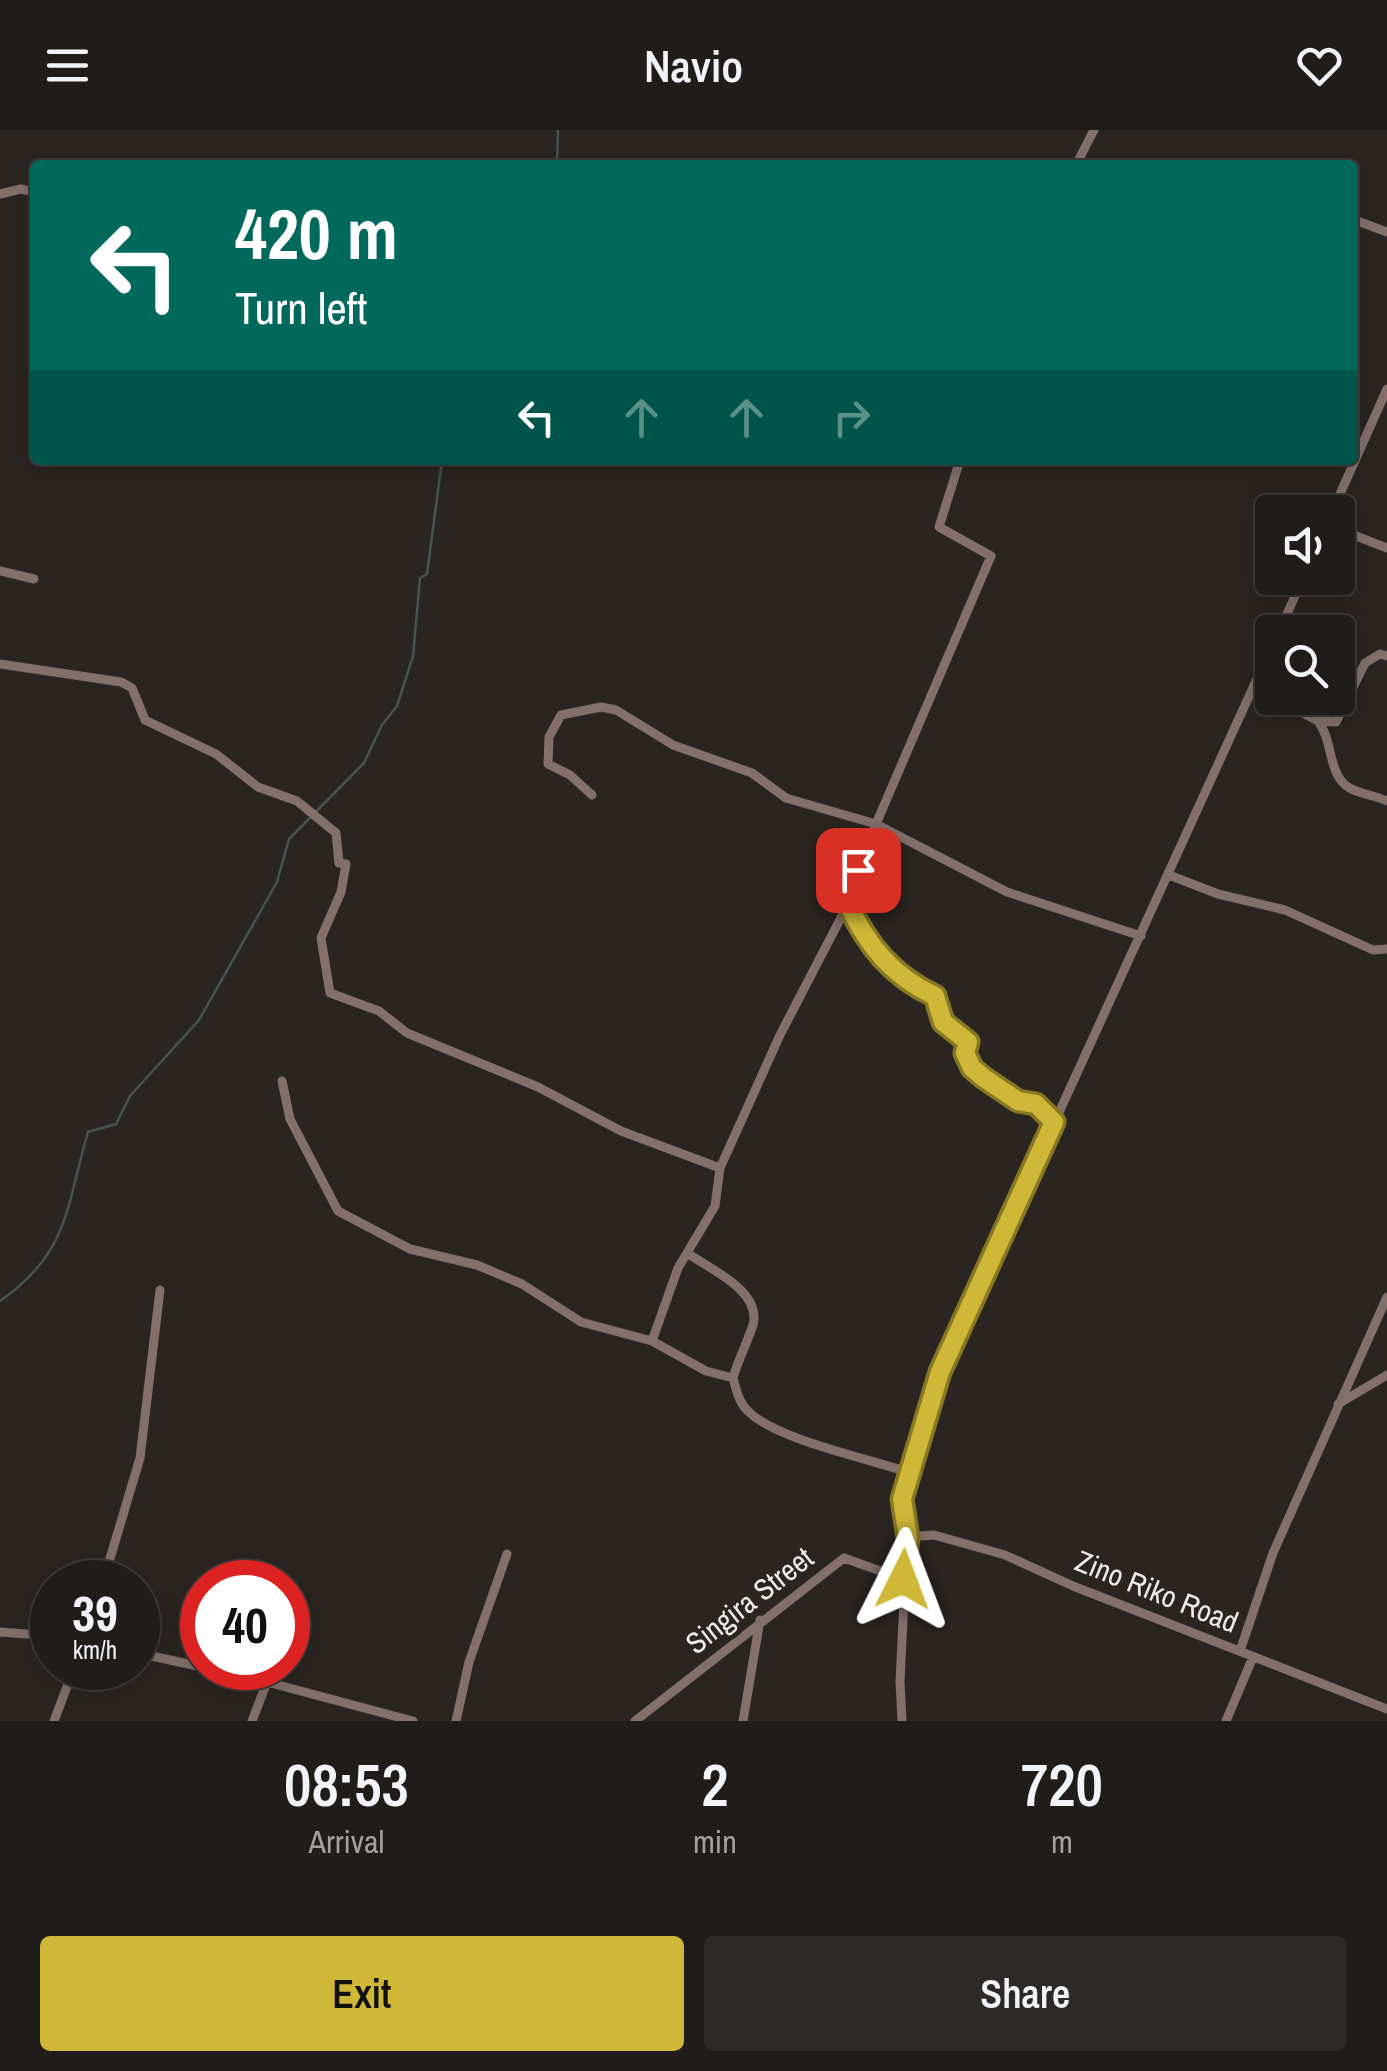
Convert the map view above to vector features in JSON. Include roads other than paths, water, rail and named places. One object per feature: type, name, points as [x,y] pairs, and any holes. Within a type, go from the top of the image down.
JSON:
[{"type":"street","points":[[1079,160],[1094,130]]},
{"type":"street","points":[[0,194],[30,191]]},
{"type":"street","points":[[1358,221],[1387,232]]},
{"type":"street","points":[[1358,454],[1387,389]]},
{"type":"street","points":[[652,1341],[687,1253],[715,1206],[720,1168],[780,1036],[848,904],[876,824],[991,556],[939,527],[958,465]]},
{"type":"street","points":[[1340,495],[1353,465]]},
{"type":"street","points":[[1355,536],[1387,548]]},
{"type":"street","points":[[0,571],[34,579]]},
{"type":"street","points":[[1318,721],[1336,722],[1365,664],[1380,654],[1387,656]]},
{"type":"street","points":[[0,664],[121,682],[132,688],[145,720],[216,754],[258,787],[298,800],[336,833],[334,854],[339,863],[346,864],[341,892],[324,923],[321,938],[330,994],[379,1011],[406,1033],[538,1088],[621,1131],[720,1168]]},
{"type":"street","points":[[902,1721],[903,1579],[908,1538],[902,1499],[940,1372],[1254,687],[1318,721],[1328,733],[1334,772],[1348,788],[1387,801]]},
{"type":"street","points":[[592,796],[570,775],[548,764],[549,737],[561,715],[602,707],[616,710],[673,745],[752,774],[786,798],[876,824],[1034,904],[1141,936]]},
{"type":"street","points":[[1169,875],[1218,894],[1285,910],[1373,950],[1387,948]]},
{"type":"street","points":[[848,904],[864,939],[882,959],[902,978],[935,996],[943,1022],[968,1042],[965,1053],[972,1068],[1018,1101],[1036,1104],[1054,1122]]},
{"type":"street","points":[[282,1081],[290,1119],[338,1211],[410,1249],[478,1265],[522,1284],[581,1322],[652,1341],[718,1376],[733,1378]]},
{"type":"street","points":[[687,1253],[735,1285],[752,1303],[754,1321],[733,1378],[739,1400],[750,1414],[777,1431],[911,1472]]},
{"type":"street","points":[[110,1560],[140,1458],[160,1290]]},
{"type":"street","points":[[1240,1651],[1273,1552],[1387,1297]]},
{"type":"street","points":[[1338,1404],[1387,1375]]},
{"type":"street","name":"Zino Riko Road","points":[[908,1538],[934,1535],[1005,1555],[1387,1708]]},
{"type":"street","points":[[456,1721],[469,1662],[507,1554]]},
{"type":"street","name":"Singira Street","points":[[635,1721],[844,1558],[903,1579]]},
{"type":"street","points":[[743,1721],[760,1620]]},
{"type":"street","points":[[0,1632],[30,1634]]},
{"type":"street","points":[[1226,1721],[1253,1656]]},
{"type":"street","points":[[54,1721],[66,1690]]},
{"type":"street","points":[[252,1721],[264,1690]]},
{"type":"street","points":[[297,1690],[413,1721]]},
{"type":"waterway","points":[[557,160],[558,130]]},
{"type":"waterway","points":[[0,1301],[40,1265],[62,1227],[88,1132],[116,1124],[130,1096],[199,1020],[277,882],[289,839],[364,763],[382,725],[397,706],[413,656],[420,578],[427,574],[441,465]]}]
